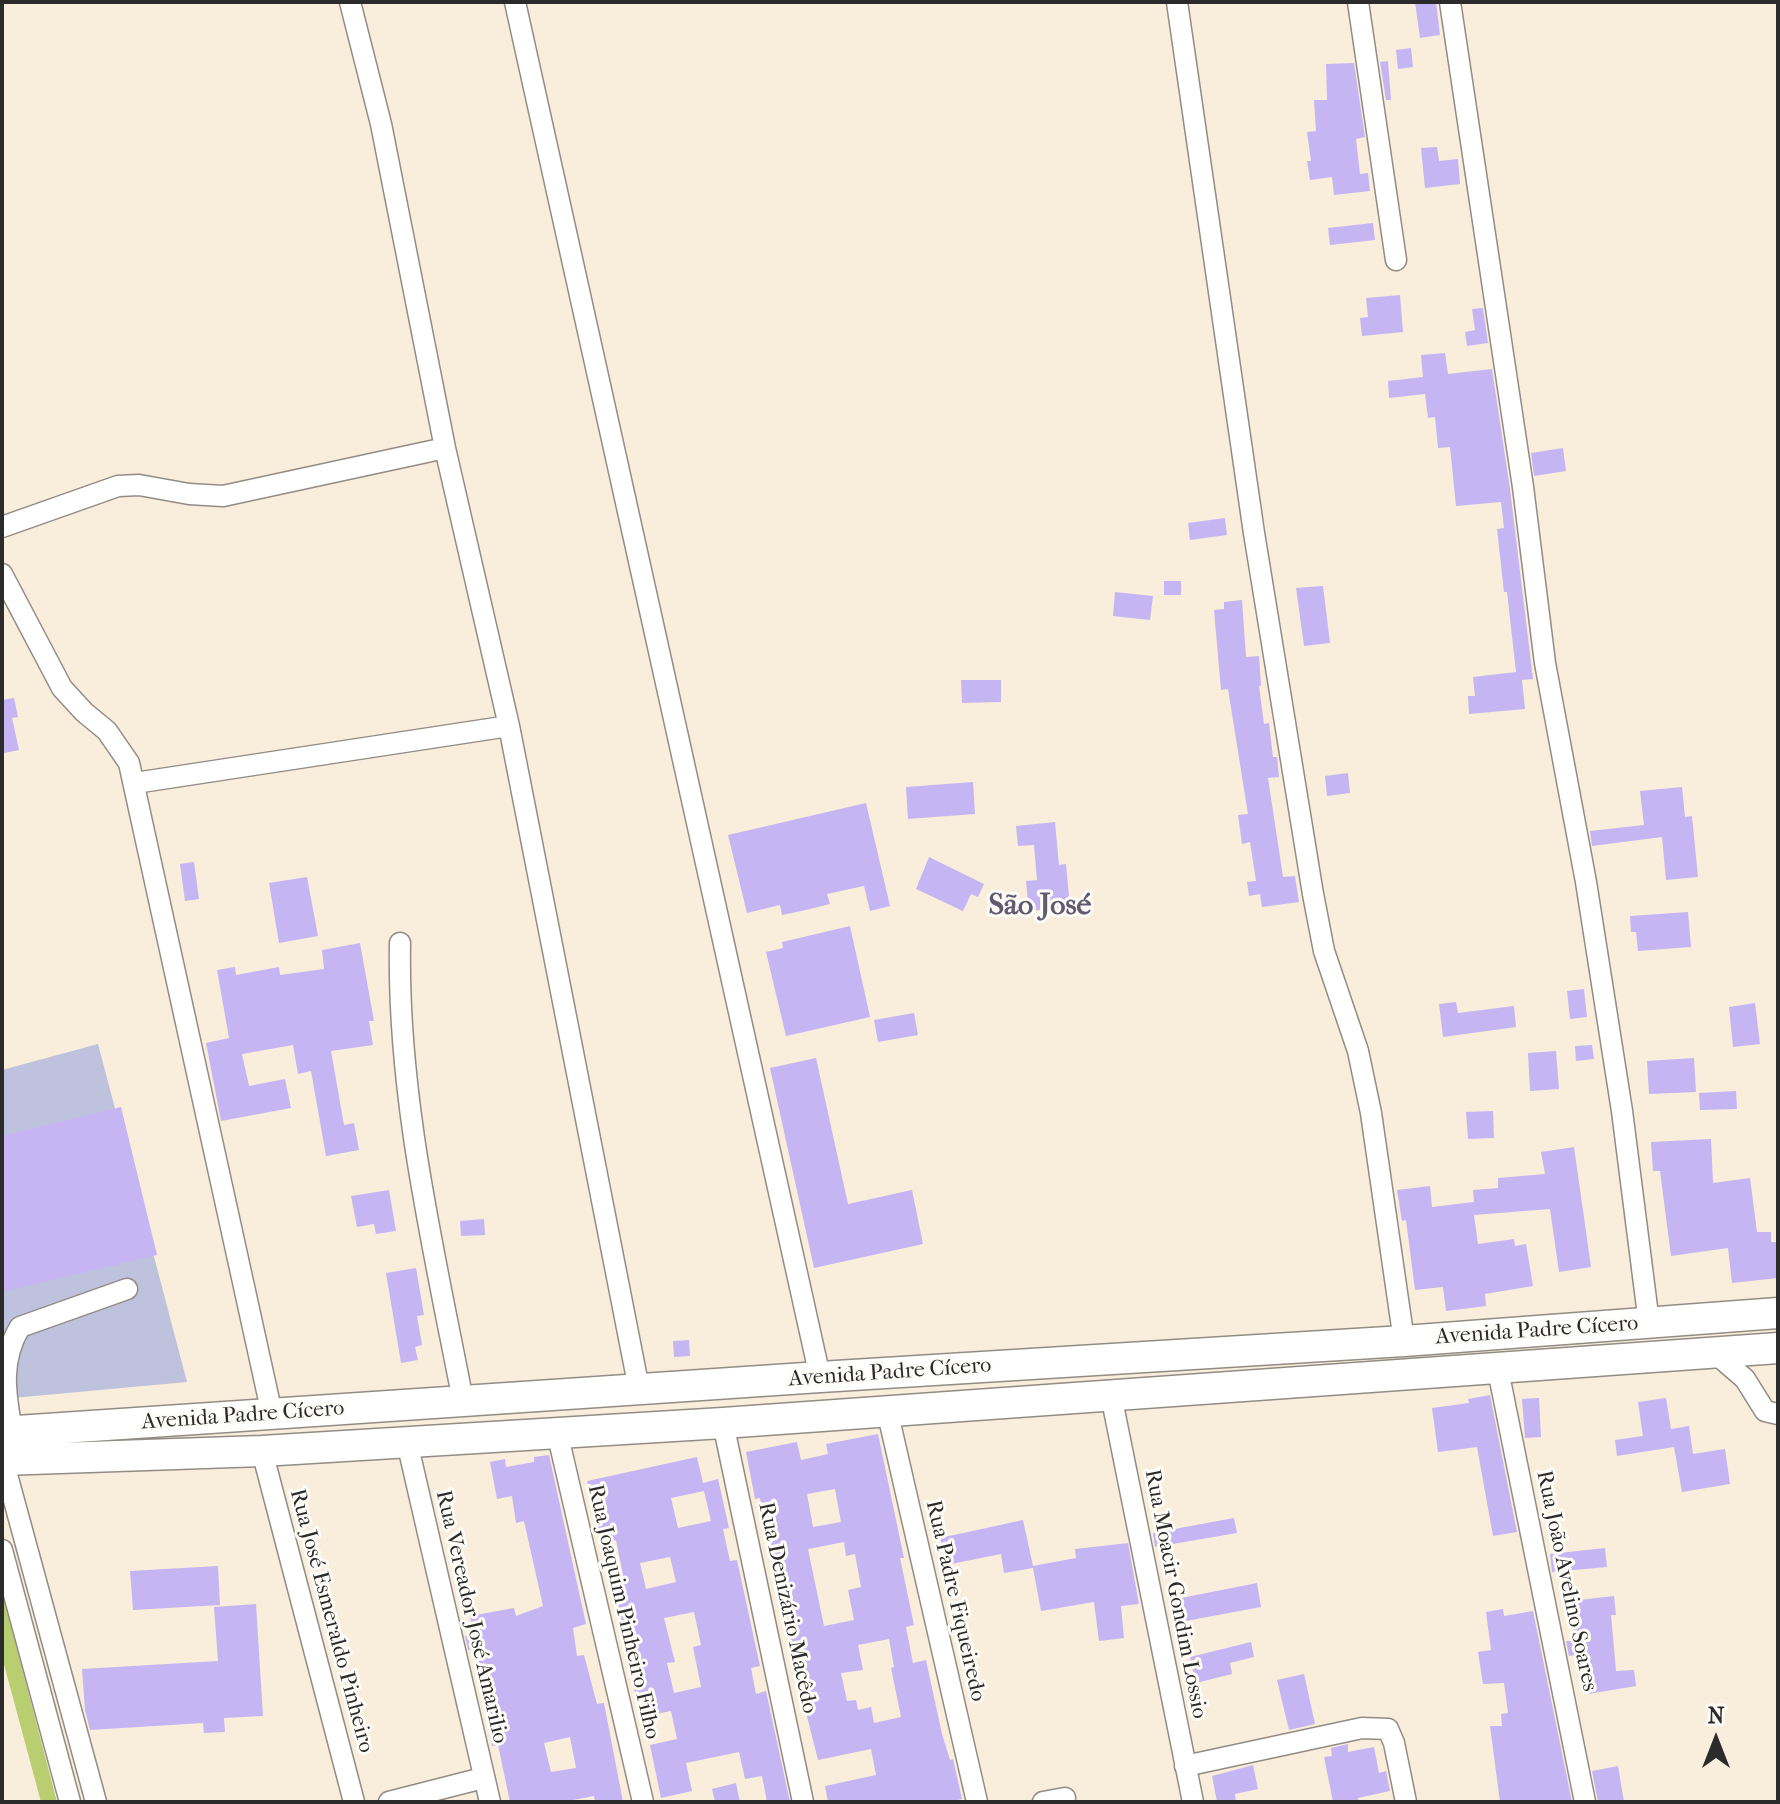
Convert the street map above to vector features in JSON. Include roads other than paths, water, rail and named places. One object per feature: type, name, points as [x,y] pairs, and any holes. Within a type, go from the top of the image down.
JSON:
[{"type":"highway","name":"Avenida Padre Cícero","points":[[7,1431],[1404,1341],[1778,1313]]},
{"type":"highway","name":"Avenida Padre Cícero","points":[[2,1460],[262,1451],[723,1423],[1778,1348]]},
{"type":"street","points":[[350,2],[381,124],[445,448],[509,726],[639,1389]]},
{"type":"street","points":[[515,2],[820,1377]]},
{"type":"street","points":[[1177,2],[1254,533],[1313,894],[1324,951],[1358,1051],[1371,1113],[1404,1341]]},
{"type":"street","points":[[1358,2],[1396,260]]},
{"type":"street","points":[[1450,2],[1521,472],[1545,663],[1586,882],[1622,1111],[1649,1323]]},
{"type":"street","points":[[2,527],[118,486],[139,485],[189,494],[223,496],[445,448]]},
{"type":"street","points":[[2,574],[62,688],[119,746],[129,763],[272,1414]]},
{"type":"street","points":[[135,783],[509,726]]},
{"type":"street","points":[[400,943],[399,1005],[409,1109],[463,1401]]},
{"type":"street","points":[[7,1431],[3,1358],[8,1341],[20,1327],[127,1289]]},
{"type":"street","points":[[1715,1353],[1745,1379],[1765,1411],[1778,1414]]},
{"type":"street","name":"Rua João Avelino Soares","points":[[1498,1370],[1585,1802]]},
{"type":"street","name":"Rua Moacir Gondim Lossio","points":[[1111,1395],[1193,1802]]},
{"type":"street","name":"Rua Padre Fiqueiredo","points":[[887,1410],[977,1802]]},
{"type":"street","name":"Rua Denizário Macêdo","points":[[723,1423],[803,1802]]},
{"type":"street","name":"Rua Joaquim Pinheiro Filho","points":[[557,1432],[643,1802]]},
{"type":"street","name":"Rua Vereador José Amarilio","points":[[407,1442],[490,1802]]},
{"type":"street","name":"Rua José Esmeraldo Pinheiro","points":[[262,1451],[354,1802]]},
{"type":"street","points":[[2,1460],[7,1497],[50,1634],[96,1802]]},
{"type":"street","points":[[2,1550],[70,1802]]},
{"type":"street","points":[[27,1641],[50,1634]]},
{"type":"street","points":[[1185,1766],[1362,1728],[1388,1729],[1394,1743],[1406,1802]]},
{"type":"street","points":[[389,1802],[483,1778]]},
{"type":"street","points":[[1043,1802],[1065,1798]]},
{"type":"district","name":"São José","points":[[1040,907]]}]
